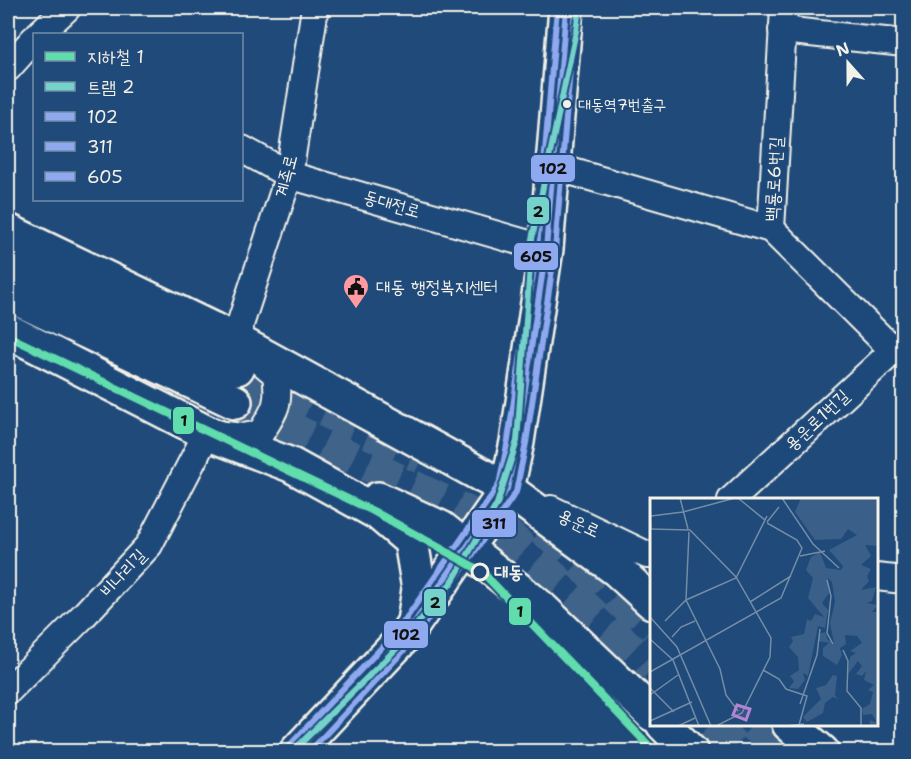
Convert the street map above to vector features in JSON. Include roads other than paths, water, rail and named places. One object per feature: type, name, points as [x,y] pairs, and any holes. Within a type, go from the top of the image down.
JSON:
[{"type":"main road","points":[[296,752],[405,636],[507,489],[517,442],[546,249],[566,8]]},
{"type":"main road","points":[[8,231],[236,354],[507,489],[617,570],[650,601]]},
{"type":"main road","points":[[8,262],[236,354]]},
{"type":"main road","points":[[8,294],[235,402]]},
{"type":"main road","points":[[8,331],[207,433],[291,465],[378,513],[411,541],[419,589],[414,624]]},
{"type":"main road","points":[[291,465],[304,465],[441,528],[540,607],[650,713]]},
{"type":"main road","points":[[665,726],[691,752]]},
{"type":"main road","points":[[791,726],[822,752]]},
{"type":"street","points":[[40,33],[67,8]]},
{"type":"street","name":"계족로","points":[[236,354],[289,175],[315,8]]},
{"type":"street","name":"백룡로6번길","points":[[898,346],[771,229],[783,19],[903,43]]},
{"type":"street","points":[[8,68],[33,40]]},
{"type":"street","name":"동대전로","points":[[243,150],[289,175],[546,249]]},
{"type":"street","points":[[552,166],[771,229]]},
{"type":"street","name":"용운로1번길","points":[[733,498],[898,346]]},
{"type":"street","points":[[207,433],[243,437],[260,434],[274,411],[279,396],[276,374],[236,354]]},
{"type":"street","name":"비나리길","points":[[8,691],[83,616],[149,545],[207,433]]},
{"type":"street","name":"용운로","points":[[507,489],[650,555]]},
{"type":"street","points":[[878,577],[903,580]]},
{"type":"tunnel","points":[[237,368],[422,458]]},
{"type":"tunnel","points":[[235,402],[500,528],[650,667]]},
{"type":"tunnel","points":[[543,529],[650,628]]},
{"type":"tunnel","points":[[713,726],[740,752]]},
{"type":"tunnel","points":[[755,726],[785,752]]},
{"type":"metro line","name":"1","points":[[8,336],[373,511],[474,567],[487,577],[655,752]]},
{"type":"tram line","name":"2","points":[[292,752],[399,646],[452,582],[497,504],[517,441],[532,239],[579,8]]},
{"type":"place","name":"대동역7번출구","points":[[567,104]]},
{"type":"place","name":"대동 행정복지센터","points":[[356,310]]},
{"type":"place","name":"대동","points":[[480,572]]}]
